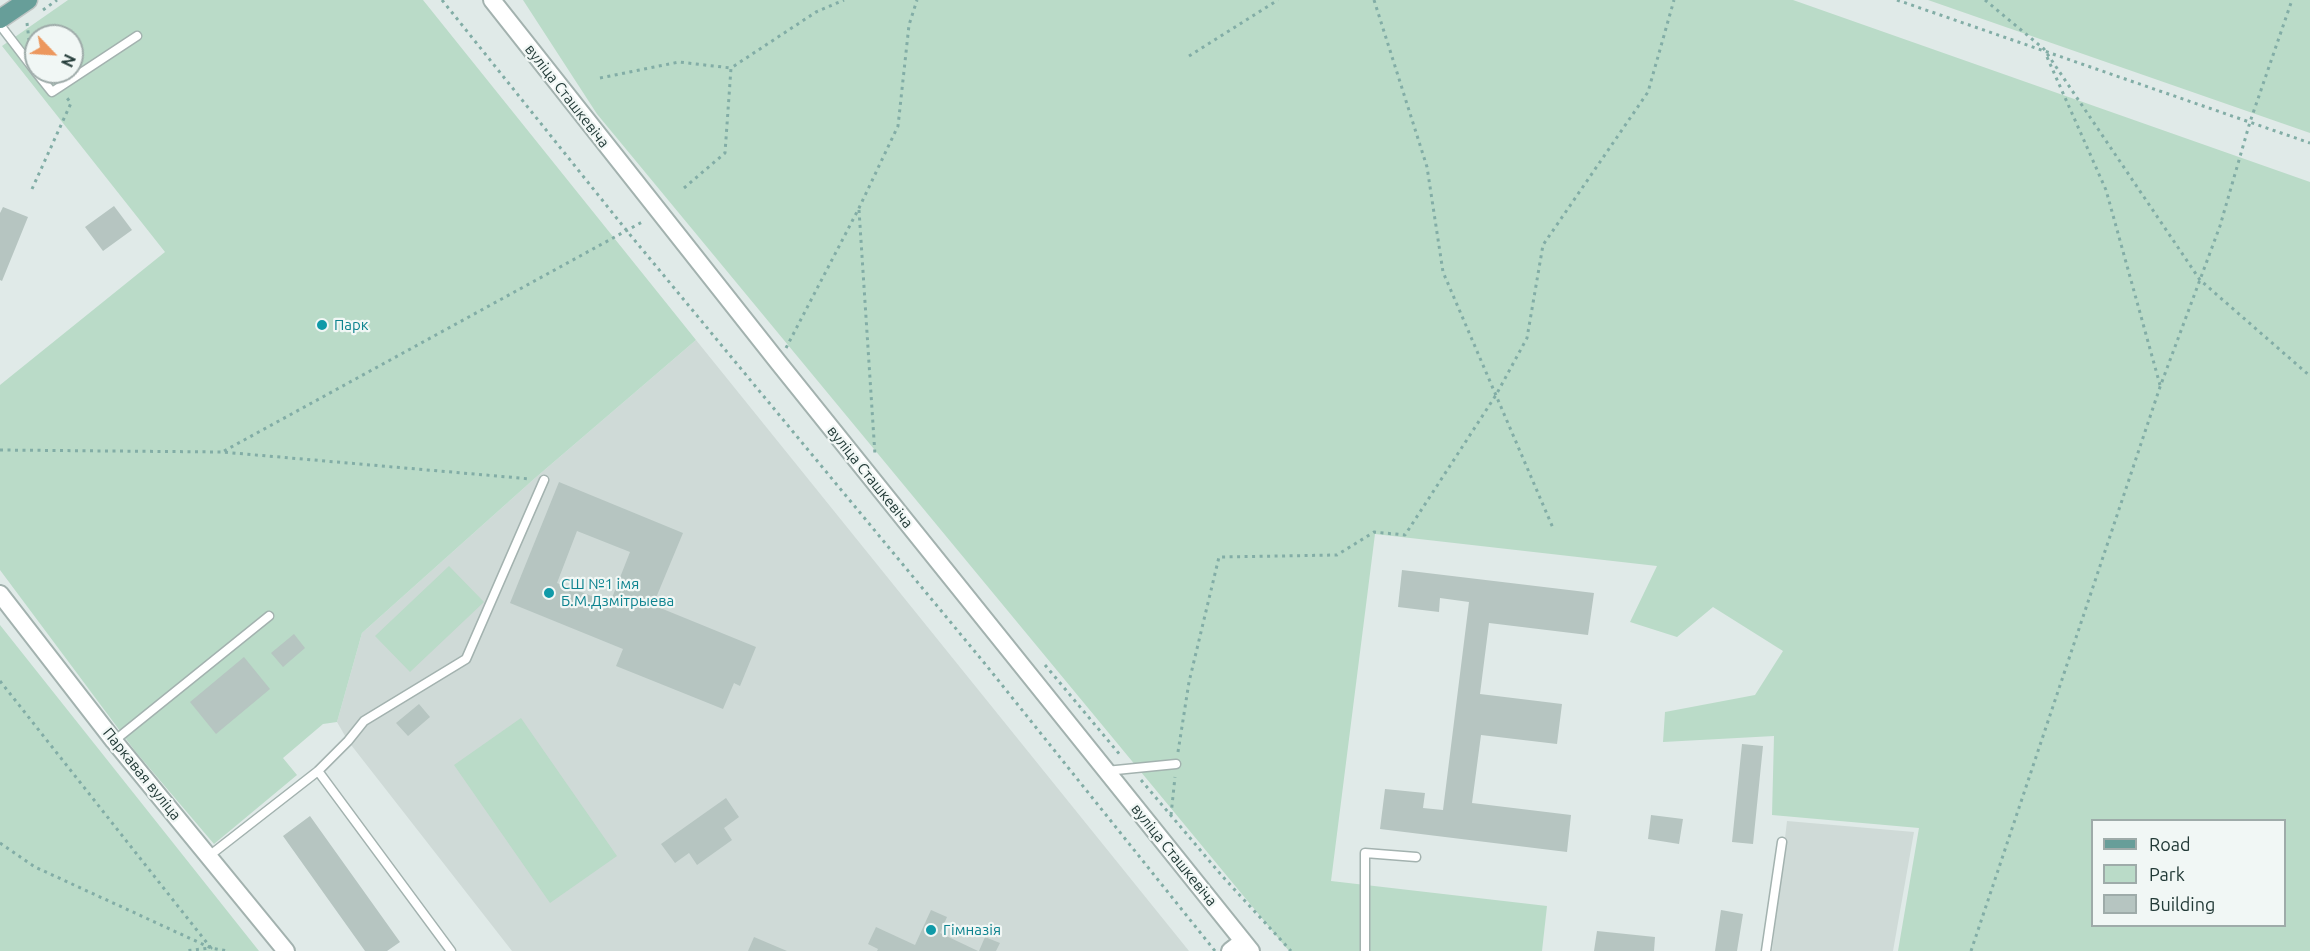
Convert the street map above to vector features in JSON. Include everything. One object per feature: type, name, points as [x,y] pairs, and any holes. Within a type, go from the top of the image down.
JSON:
[{"type":"main road","points":[[0,19],[28,0]]},
{"type":"street","name":"вуліца Сташкевіча","points":[[492,0],[659,213],[1106,771],[1241,948]]},
{"type":"street","name":"Паркавая вуліца","points":[[0,594],[114,741],[286,951]]},
{"type":"lane","points":[[0,25],[24,56]]},
{"type":"lane","points":[[46,84],[52,92],[137,36]]},
{"type":"lane","points":[[209,856],[318,771],[364,721],[466,659],[544,480]]},
{"type":"lane","points":[[114,741],[269,616]]},
{"type":"lane","points":[[1106,771],[1176,764]]},
{"type":"lane","points":[[318,771],[451,951]]},
{"type":"lane","points":[[1766,951],[1782,842]]},
{"type":"lane","points":[[1365,951],[1365,853],[1416,857]]},
{"type":"path","points":[[442,0],[627,231],[986,665],[1215,951]]},
{"type":"path","points":[[600,78],[679,62],[731,68],[816,12],[844,0]]},
{"type":"path","points":[[784,351],[859,208],[897,126],[909,25],[916,0]]},
{"type":"path","points":[[1189,56],[1278,0]]},
{"type":"path","points":[[1374,0],[1427,167],[1443,272],[1553,528]]},
{"type":"path","points":[[1171,816],[1176,764],[1189,682],[1219,557],[1337,555],[1374,532],[1405,535],[1496,395],[1527,338],[1543,245],[1648,92],[1674,0]]},
{"type":"path","points":[[1897,0],[2310,143]]},
{"type":"path","points":[[1985,0],[2044,50],[2200,280],[2310,376]]},
{"type":"path","points":[[1971,951],[2160,387],[2220,226],[2250,122],[2292,0]]},
{"type":"path","points":[[2044,50],[2106,190],[2160,387]]},
{"type":"path","points":[[684,188],[725,153],[731,68]]},
{"type":"path","points":[[32,189],[71,103],[59,87]]},
{"type":"path","points":[[859,208],[876,461]]},
{"type":"path","points":[[222,452],[659,213]]},
{"type":"path","points":[[0,450],[222,452],[544,480]]},
{"type":"path","points":[[0,681],[211,948]]},
{"type":"path","points":[[1131,768],[1222,877],[1291,951]]},
{"type":"path","points":[[0,843],[35,867],[211,948],[228,951]]},
{"type":"path","points":[[184,951],[211,948]]},
{"type":"shaded area","points":[[696,340],[1189,951],[512,951],[348,741],[337,722],[362,633],[534,479]]},
{"type":"shaded area","points":[[1787,821],[1914,832],[1893,951],[1772,951]]},
{"type":"green space","points":[[68,0],[423,0],[696,340],[534,479],[362,633],[337,722],[323,724],[283,758],[297,775],[214,844],[135,751],[0,570],[0,385],[165,252],[32,84],[84,84],[84,24],[34,24]]},
{"type":"green space","points":[[523,0],[1793,0],[2310,182],[2310,951],[1898,951],[1919,828],[1772,815],[1774,736],[1663,742],[1665,712],[1755,695],[1783,651],[1713,607],[1677,637],[1630,622],[1657,566],[1375,534],[1331,881],[1547,906],[1542,951],[1289,951],[597,114]]},
{"type":"green space","points":[[1928,0],[2310,0],[2310,133]]},
{"type":"green space","points":[[24,31],[24,74],[2,46]]},
{"type":"green space","points":[[449,566],[484,602],[410,672],[375,636]]},
{"type":"green space","points":[[0,625],[259,951],[0,951]]},
{"type":"green space","points":[[521,718],[617,856],[550,903],[454,765]]},
{"type":"building","points":[[114,206],[132,230],[103,251],[85,227]]},
{"type":"building","points":[[3,207],[28,217],[2,281],[0,280],[0,213]]},
{"type":"building","name":"СШ №1 імя Б.М.Дзмітрыева","points":[[559,482],[683,533],[653,605],[756,647],[740,686],[734,683],[723,709],[616,666],[623,649],[510,603]],"holes":[[[577,531],[630,552],[610,603],[557,583]]]},
{"type":"building","points":[[1402,570],[1594,593],[1588,635],[1489,623],[1480,694],[1562,704],[1557,744],[1481,735],[1472,803],[1571,815],[1567,852],[1380,829],[1385,789],[1425,793],[1423,808],[1443,810],[1469,602],[1440,598],[1439,612],[1398,607]]},
{"type":"building","points":[[294,634],[305,648],[283,667],[271,653]]},
{"type":"building","points":[[244,657],[270,689],[216,734],[190,702]]},
{"type":"building","points":[[419,704],[430,717],[408,736],[396,723]]},
{"type":"building","points":[[1742,744],[1763,746],[1753,844],[1732,842]]},
{"type":"building","points":[[726,798],[739,817],[724,828],[732,840],[697,865],[689,853],[675,863],[661,844]]},
{"type":"building","points":[[1651,815],[1683,819],[1679,844],[1648,839]]},
{"type":"building","points":[[310,816],[400,942],[387,951],[365,951],[283,836]]},
{"type":"building","name":"Гімназія","points":[[931,910],[947,917],[940,933],[978,951],[877,951],[878,949],[868,944],[876,927],[915,945]]},
{"type":"building","points":[[1721,910],[1743,914],[1737,951],[1715,951]]},
{"type":"building","points":[[1597,931],[1655,937],[1654,951],[1594,951]]},
{"type":"building","points":[[754,937],[787,951],[748,951]]},
{"type":"building","name":"Гімназія","points":[[985,937],[1000,943],[996,951],[979,951]]},
{"type":"place","name":"Парк","points":[[322,325]]},
{"type":"place","name":"СШ №1 імя Б.М.Дзмітрыева","points":[[549,593]]},
{"type":"place","name":"Гімназія","points":[[931,930]]}]
